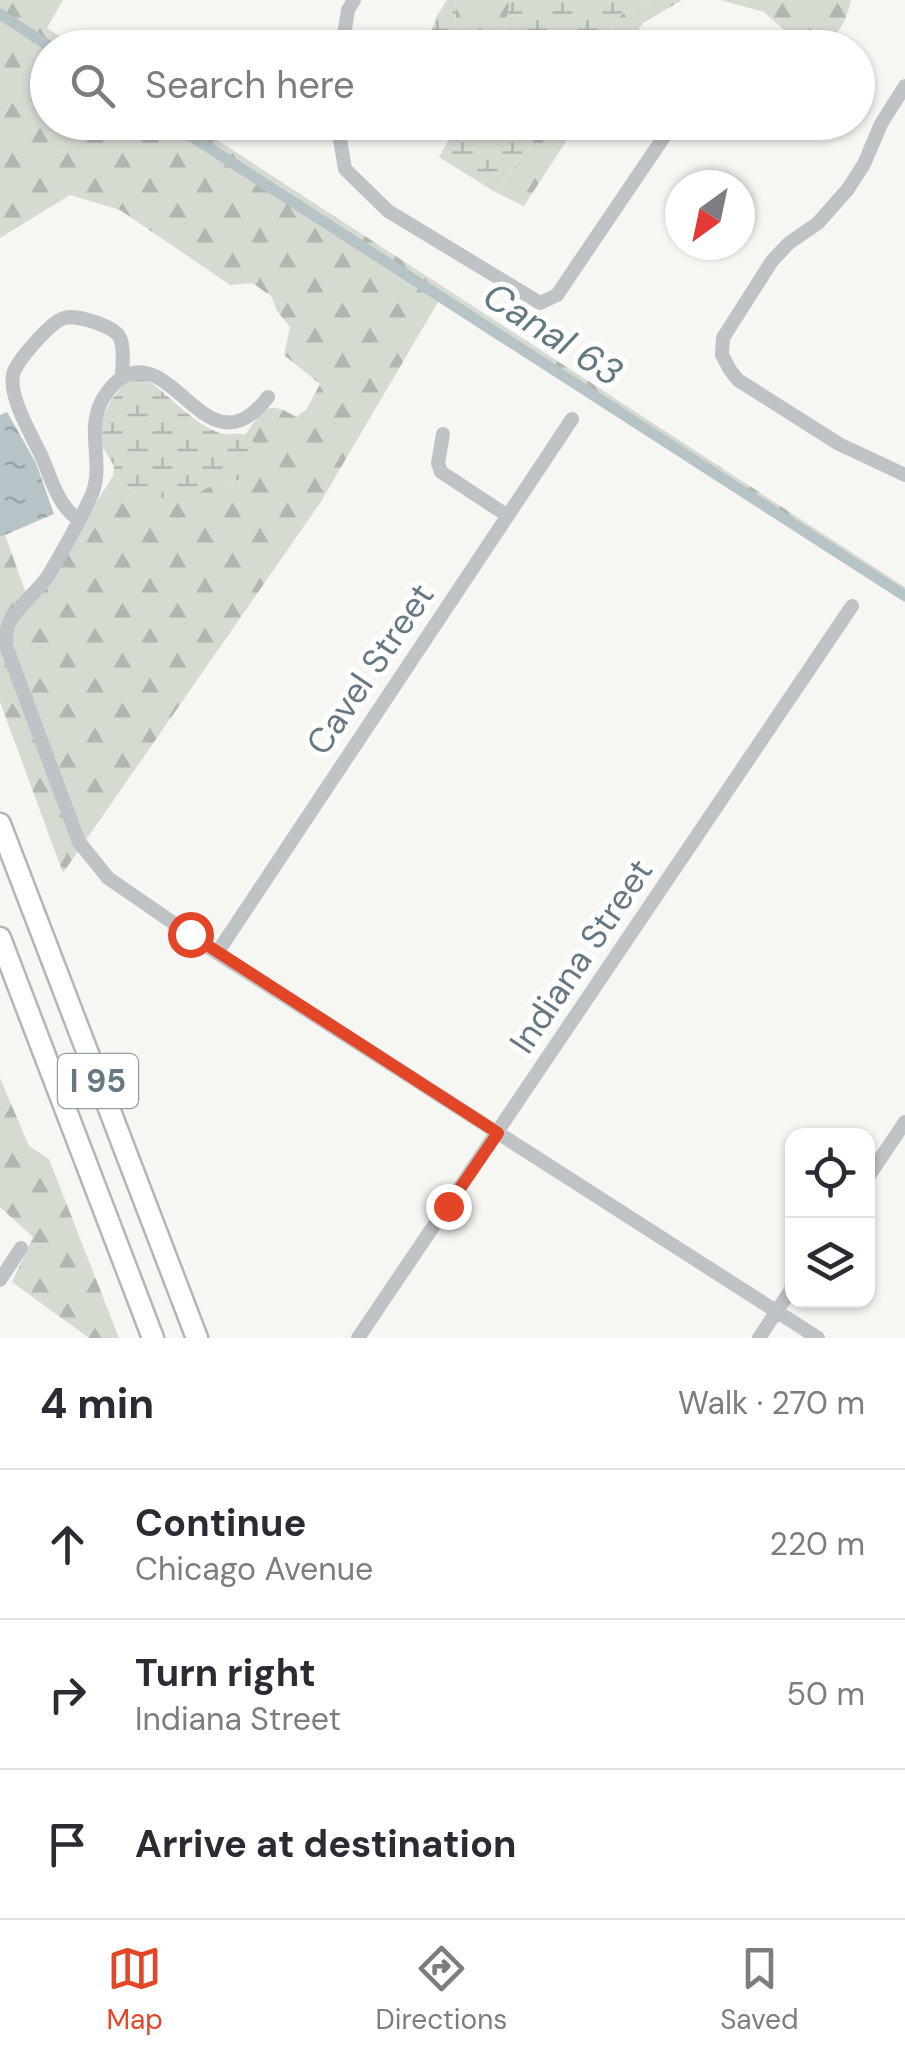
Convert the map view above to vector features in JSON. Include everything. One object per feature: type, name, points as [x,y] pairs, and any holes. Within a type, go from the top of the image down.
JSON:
[{"type":"highway","name":"I 95","points":[[0,824],[196,1338]]},
{"type":"highway","name":"I 95","points":[[0,938],[153,1338]]},
{"type":"street","points":[[345,30],[354,0]]},
{"type":"street","points":[[875,138],[905,86]]},
{"type":"street","points":[[340,140],[345,168],[388,211],[540,302],[557,295],[662,140]]},
{"type":"street","points":[[874,140],[864,164],[841,198],[772,261],[723,338],[722,354],[738,380],[839,444],[905,474]]},
{"type":"street","points":[[80,520],[60,500],[15,398],[14,370],[55,324],[64,318],[75,318],[117,332],[122,341],[122,377]]},
{"type":"street","points":[[268,397],[258,410],[238,423],[222,421],[206,416],[156,376],[140,370],[122,377],[97,408],[93,424],[97,482],[45,580],[8,625],[6,646],[79,842],[108,878],[218,953],[818,1338]]},
{"type":"street","name":"Cavel Street","points":[[218,953],[572,419]]},
{"type":"street","points":[[443,434],[438,456],[442,472],[508,516]]},
{"type":"street","name":"Indiana Street","points":[[358,1338],[852,606]]},
{"type":"street","points":[[875,1167],[905,1122]]},
{"type":"street","points":[[0,1280],[21,1248]]},
{"type":"street","points":[[759,1338],[785,1299]]},
{"type":"green space","points":[[0,0],[63,0],[47,28],[50,30],[30,30],[30,140],[217,140],[905,587],[905,596],[441,297],[320,503],[63,873],[0,702],[0,537],[5,535],[26,593],[83,523],[113,476],[135,492],[200,491],[218,483],[239,481],[251,438],[245,435],[256,419],[271,408],[296,417],[306,410],[320,384],[284,355],[290,327],[271,296],[252,283],[230,285],[120,210],[70,195],[0,238]]},
{"type":"green space","points":[[447,0],[455,0],[456,30],[432,30]]},
{"type":"green space","points":[[455,0],[511,0],[503,30],[456,30]]},
{"type":"green space","points":[[511,0],[651,0],[621,15],[611,30],[503,30]]},
{"type":"green space","points":[[651,0],[682,0],[643,23],[638,30],[611,30],[621,15]]},
{"type":"green space","points":[[720,0],[851,0],[838,30],[784,30],[764,12]]},
{"type":"green space","points":[[449,140],[534,140],[495,192],[439,157]]},
{"type":"green space","points":[[534,140],[567,140],[524,206],[495,192]]},
{"type":"green space","points":[[144,378],[209,428],[223,434],[242,434],[253,441],[254,458],[243,478],[211,486],[189,504],[135,492],[113,476],[114,466],[102,446],[99,423],[126,382]]},
{"type":"green space","points":[[0,1078],[29,1146],[49,1159],[119,1338],[89,1338],[12,1282],[33,1237],[0,1207]]},
{"type":"water","points":[[7,412],[36,463],[54,514],[0,537],[0,415]]},
{"type":"waterway","name":"Canal 63","points":[[0,14],[30,34]]},
{"type":"waterway","name":"Canal 63","points":[[197,140],[905,596]]},
{"type":"route","points":[[190,934],[498,1133],[448,1206]]}]
